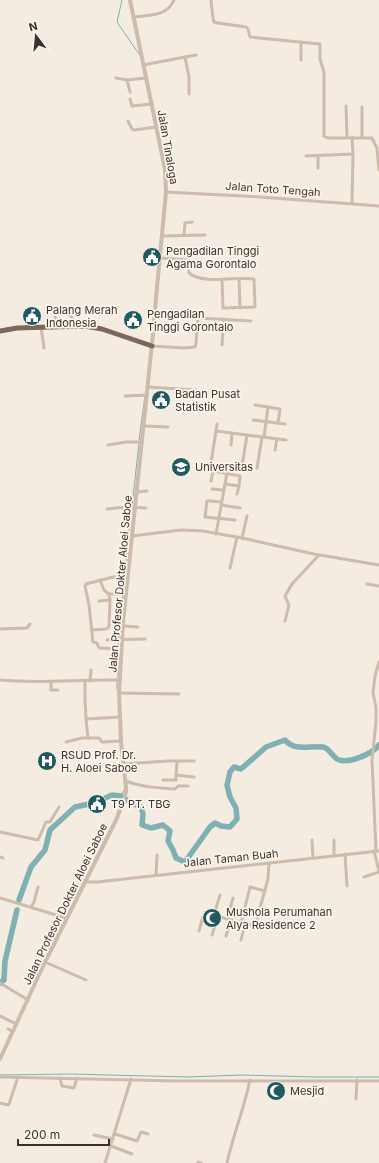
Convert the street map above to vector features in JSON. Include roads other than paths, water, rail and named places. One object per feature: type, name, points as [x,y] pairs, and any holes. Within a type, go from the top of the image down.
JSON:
[{"type":"main road","points":[[0,331],[12,328],[76,325],[102,329],[152,346]]},
{"type":"street","name":"Jalan Tinaloga","points":[[130,0],[165,169],[166,192],[152,346]]},
{"type":"street","points":[[133,17],[163,12],[170,8],[174,0]]},
{"type":"street","points":[[211,0],[213,18],[215,22],[246,27],[250,37],[317,43],[320,46],[320,59],[324,72],[324,136],[328,138],[371,138],[377,148],[379,170]]},
{"type":"street","points":[[301,42],[301,60]]},
{"type":"street","points":[[143,65],[196,55]]},
{"type":"street","points":[[185,57],[189,77],[189,94]]},
{"type":"street","points":[[116,78],[127,80],[146,78]]},
{"type":"street","points":[[127,80],[130,92]]},
{"type":"street","points":[[130,99],[132,106],[152,104]]},
{"type":"street","points":[[346,106],[347,137]]},
{"type":"street","points":[[362,107],[362,137]]},
{"type":"street","points":[[128,121],[134,130],[157,127]]},
{"type":"street","points":[[352,137],[352,203]]},
{"type":"street","points":[[306,156],[353,154]]},
{"type":"street","points":[[318,156],[318,168]]},
{"type":"street","name":"Jalan Toto Tengah","points":[[166,192],[352,203],[379,206]]},
{"type":"street","points":[[184,235],[185,223],[192,222]]},
{"type":"street","points":[[162,236],[205,235]]},
{"type":"street","points":[[160,258],[188,261],[190,275],[210,279],[222,279],[252,279],[255,281],[255,307],[223,307],[222,279]]},
{"type":"street","points":[[239,279],[240,308]]},
{"type":"street","points":[[56,326],[55,314],[67,312],[76,325]]},
{"type":"street","points":[[154,312],[198,318],[251,321]]},
{"type":"street","points":[[152,346],[184,348],[195,347],[198,318]]},
{"type":"street","points":[[222,345],[224,319]]},
{"type":"street","points":[[41,327],[44,348]]},
{"type":"street","name":"Jalan Profesor Dokter Aloei Saboe","points":[[0,1059],[2,1049],[28,1000],[66,918],[117,818],[126,792],[126,781],[119,741],[119,649],[123,626],[124,594],[132,536],[133,507],[137,492],[140,442],[144,426],[145,394],[148,388],[152,346]]},
{"type":"street","points":[[148,388],[196,390]]},
{"type":"street","points":[[125,396],[145,394]]},
{"type":"street","points":[[255,405],[280,409],[278,423]]},
{"type":"street","points":[[257,468],[268,407]]},
{"type":"street","points":[[253,420],[285,424]]},
{"type":"street","points":[[211,481],[213,471],[210,469],[217,424]]},
{"type":"street","points":[[144,426],[168,427]]},
{"type":"street","points":[[216,431],[286,440]]},
{"type":"street","points":[[232,434],[232,445]]},
{"type":"street","points":[[242,466],[247,435]]},
{"type":"street","points":[[275,450],[277,439]]},
{"type":"street","points":[[108,445],[126,442],[140,442]]},
{"type":"street","points":[[213,471],[240,475],[237,494]]},
{"type":"street","points":[[216,534],[227,473]]},
{"type":"street","points":[[225,484],[239,486]]},
{"type":"street","points":[[212,489],[223,490]]},
{"type":"street","points":[[137,492],[147,491]]},
{"type":"street","points":[[235,520],[205,517],[207,502],[209,501],[240,508]]},
{"type":"street","points":[[107,509],[133,507],[146,508]]},
{"type":"street","points":[[242,538],[247,516]]},
{"type":"street","points":[[132,536],[181,530],[204,531],[319,555],[379,565]]},
{"type":"street","points":[[230,568],[237,537]]},
{"type":"street","points":[[285,621],[289,606],[285,596],[289,588],[319,555]]},
{"type":"street","points":[[119,649],[98,647],[97,643],[93,641],[90,611],[85,586],[86,584],[113,577],[126,578]]},
{"type":"street","points":[[100,580],[104,590],[109,594],[124,594]]},
{"type":"street","points":[[367,584],[379,586]]},
{"type":"street","points":[[91,630],[106,629],[110,627],[109,594]]},
{"type":"street","points":[[99,601],[110,600]]},
{"type":"street","points":[[0,629],[26,628],[30,624]]},
{"type":"street","points":[[123,626],[138,627]]},
{"type":"street","points":[[107,640],[145,639]]},
{"type":"street","points":[[364,877],[379,872],[376,851],[372,751],[376,718],[376,707],[373,693],[375,676],[379,662]]},
{"type":"street","points":[[90,680],[91,670]]},
{"type":"street","points":[[0,680],[29,682],[51,680],[118,680]]},
{"type":"street","points":[[51,680],[51,690],[58,690]]},
{"type":"street","points":[[85,680],[88,738]]},
{"type":"street","points":[[119,693],[179,694]]},
{"type":"street","points":[[86,719],[118,717]]},
{"type":"street","points":[[66,742],[88,738],[99,738],[102,742],[119,741]]},
{"type":"street","points":[[163,780],[176,780],[178,761]]},
{"type":"street","points":[[123,764],[194,761]]},
{"type":"street","points":[[176,776],[194,777]]},
{"type":"street","points":[[126,781],[141,787],[176,789],[178,786],[188,786]]},
{"type":"street","points":[[0,832],[38,840],[46,822],[50,822],[59,807]]},
{"type":"street","points":[[312,840],[313,858]]},
{"type":"street","points":[[334,840],[334,856]]},
{"type":"street","name":"Jalan Taman Buah","points":[[84,882],[97,882],[376,851]]},
{"type":"street","points":[[345,854],[347,886]]},
{"type":"street","points":[[156,875],[157,855]]},
{"type":"street","points":[[199,931],[203,917],[208,914],[255,926],[268,879],[269,862]]},
{"type":"street","points":[[31,907],[38,887]]},
{"type":"street","points":[[240,923],[250,887],[265,891]]},
{"type":"street","points":[[212,935],[220,895]]},
{"type":"street","points":[[0,898],[66,918]]},
{"type":"street","points":[[226,936],[233,898]]},
{"type":"street","points":[[241,940],[245,924]]},
{"type":"street","points":[[45,962],[86,980]]},
{"type":"street","points":[[0,983],[28,1000]]},
{"type":"street","points":[[0,1016],[16,1024]]},
{"type":"street","points":[[8,1030],[12,1031]]},
{"type":"street","points":[[0,1077],[379,1081]]},
{"type":"street","points":[[0,1103],[9,1104],[18,1077]]},
{"type":"street","points":[[60,1078],[62,1086],[72,1088],[74,1088],[77,1078]]},
{"type":"street","points":[[105,1163],[131,1079]]},
{"type":"street","points":[[226,1163],[250,1080]]},
{"type":"street","points":[[356,1098],[357,1080]]},
{"type":"street","points":[[115,1134],[137,1141],[141,1132],[148,1134]]},
{"type":"street","points":[[94,1135],[113,1139]]},
{"type":"street","points":[[111,1146],[132,1154]]},
{"type":"waterway","points":[[122,0],[117,22],[139,54]]},
{"type":"waterway","points":[[139,440],[145,396]]},
{"type":"waterway","points":[[132,506],[139,443]]},
{"type":"waterway","points":[[118,647],[131,509]]},
{"type":"waterway","points":[[118,650],[118,679]]},
{"type":"waterway","points":[[117,682],[117,689]]},
{"type":"waterway","points":[[19,900],[31,867],[45,850],[50,830],[75,807],[94,803],[112,795],[121,796],[131,803],[141,807],[143,814],[142,825],[151,828],[163,825],[170,831],[168,841],[176,858],[185,862],[210,827],[215,823],[221,826],[230,827],[237,819],[236,808],[230,797],[227,785],[230,772],[234,767],[241,769],[266,747],[285,740],[289,744],[298,747],[323,747],[329,750],[337,759],[347,761],[359,758],[371,752],[379,745]]},
{"type":"waterway","points":[[121,796],[124,790]]},
{"type":"waterway","points":[[0,983],[4,980],[5,961],[17,910]]},
{"type":"waterway","points":[[0,1075],[70,1074],[188,1077],[242,1075],[379,1077]]},
{"type":"place","name":"Pengadilan Tinggi Agama Gorontalo","points":[[152,257]]},
{"type":"place","name":"Palang Merah Indonesia","points":[[32,316]]},
{"type":"place","name":"Pengadilan Tinggi Gorontalo","points":[[133,320]]},
{"type":"place","name":"Badan Pusat Statistik","points":[[161,400]]},
{"type":"place","name":"Universitas","points":[[181,467]]},
{"type":"place","name":"RSUD Prof. Dr. H. Aloei Saboe","points":[[47,761]]},
{"type":"place","name":"T9 PT. TBG","points":[[97,804]]},
{"type":"place","name":"Mushola Perumahan Alya Residence 2","points":[[212,918]]},
{"type":"place","name":"Mesjid","points":[[276,1091]]}]
